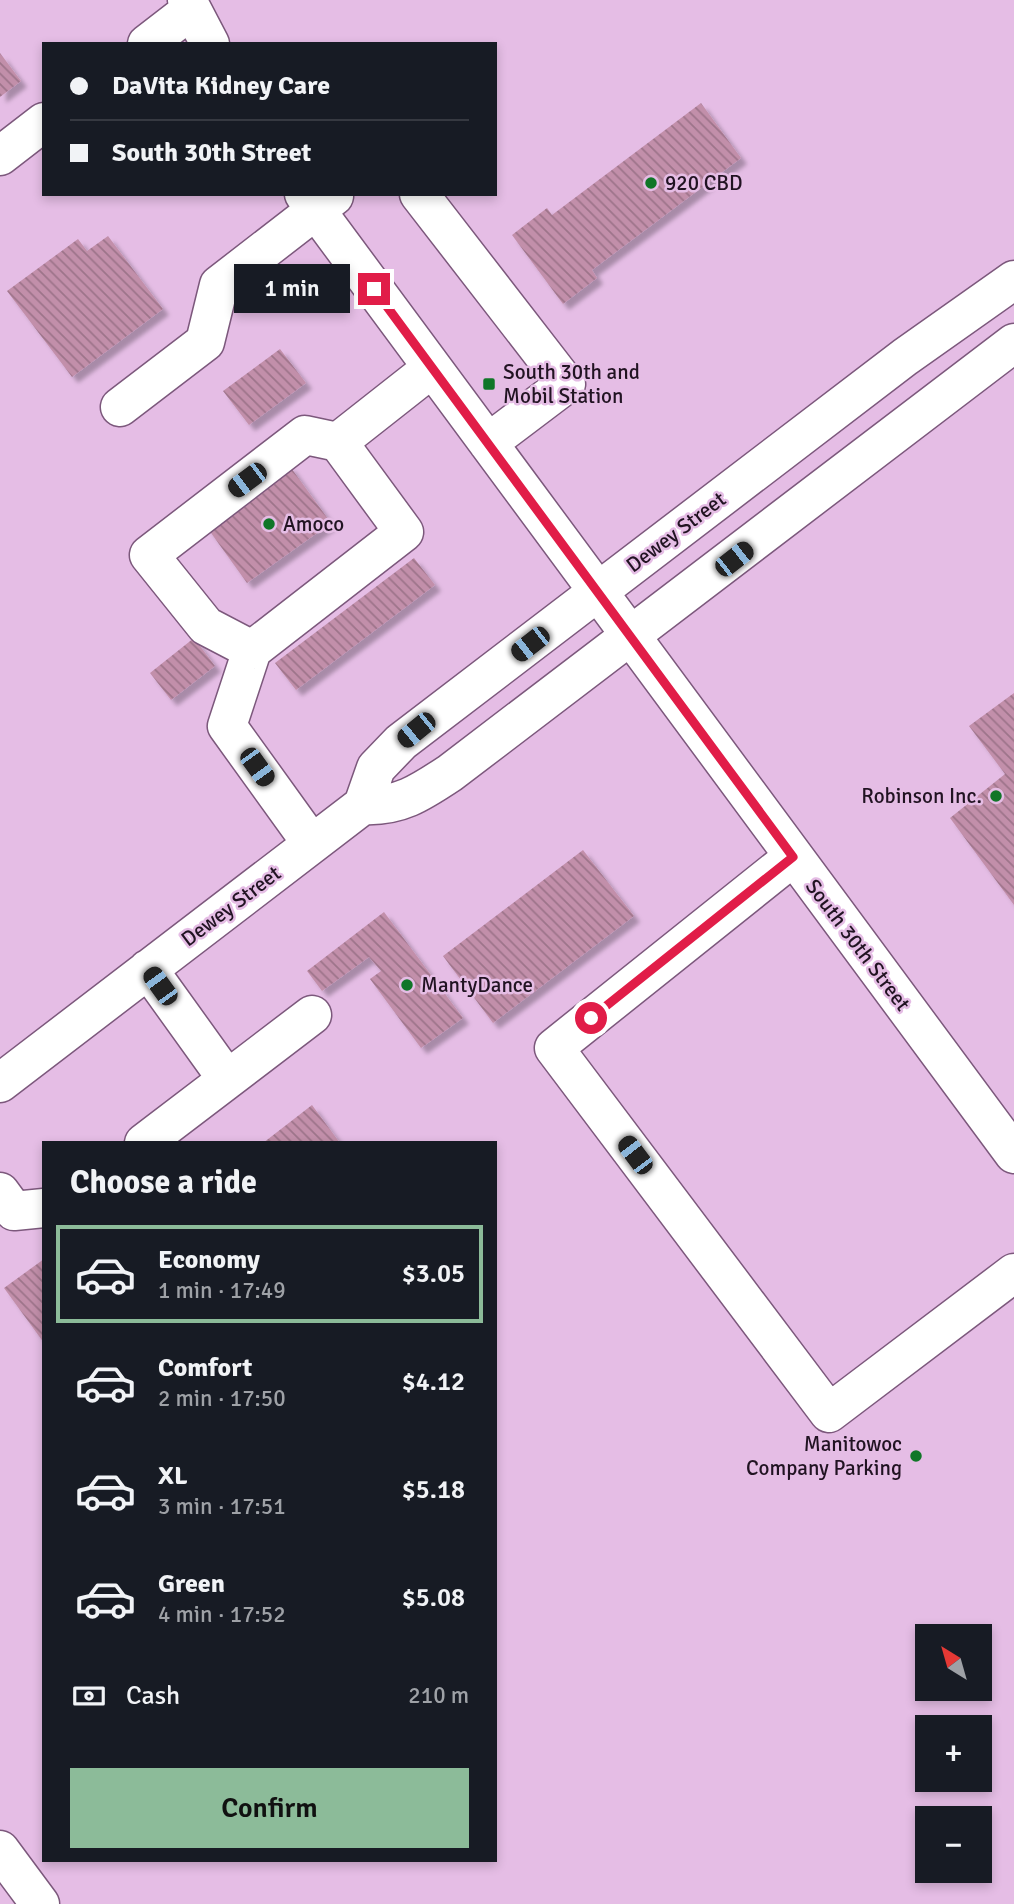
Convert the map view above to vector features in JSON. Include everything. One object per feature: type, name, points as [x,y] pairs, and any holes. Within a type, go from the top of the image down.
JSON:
[{"type":"street","points":[[149,42],[189,5],[209,42]]},
{"type":"street","points":[[0,156],[42,124]]},
{"type":"street","points":[[421,196],[566,384],[488,443]]},
{"type":"street","points":[[120,407],[205,342],[219,285],[318,199]]},
{"type":"street","name":"South 30th Street","points":[[318,199],[432,368],[1014,1154]]},
{"type":"street","name":"Dewey Street","points":[[0,1083],[363,805],[370,778],[390,751],[947,325],[1014,280]]},
{"type":"street","points":[[363,805],[387,806],[420,793],[631,637],[1014,344]]},
{"type":"street","points":[[338,442],[432,368]]},
{"type":"street","points":[[253,650],[206,626],[149,555],[305,435],[338,442],[404,532],[253,650],[227,726],[312,844]]},
{"type":"street","points":[[793,857],[554,1048],[829,1413],[1014,1273]]},
{"type":"street","points":[[148,969],[227,1079]]},
{"type":"street","points":[[147,1141],[312,1015]]},
{"type":"street","points":[[0,1192],[14,1211],[42,1208]]},
{"type":"street","points":[[0,1850],[40,1904]]},
{"type":"building","points":[[0,53],[21,81],[0,97]]},
{"type":"building","name":"920 CBD","points":[[701,103],[741,158],[592,270],[597,278],[563,304],[512,235],[547,208],[552,215]]},
{"type":"building","points":[[108,236],[163,309],[72,377],[7,291],[78,239],[87,251]]},
{"type":"building","points":[[280,349],[306,383],[249,425],[223,391]]},
{"type":"building","name":"Amoco","points":[[289,465],[331,523],[247,583],[206,526]]},
{"type":"building","points":[[414,558],[435,585],[296,690],[275,663]]},
{"type":"building","points":[[194,638],[215,666],[171,700],[150,673]]},
{"type":"building","name":"Robinson Inc.","points":[[1014,693],[1014,905],[950,818],[1005,774],[969,726]]},
{"type":"building","points":[[583,850],[634,916],[493,1023],[443,956]]},
{"type":"building","name":"MantyDance","points":[[384,912],[463,1018],[421,1048],[370,979],[381,971],[369,957],[322,991],[307,971]]},
{"type":"building","points":[[312,1105],[339,1141],[266,1141]]},
{"type":"building","points":[[42,1260],[42,1340],[4,1288]]},
{"type":"place","name":"920 CBD","points":[[651,183]]},
{"type":"place","name":"South 30th and Mobil Station","points":[[489,384]]},
{"type":"place","name":"Amoco","points":[[269,524]]},
{"type":"place","name":"Robinson Inc.","points":[[996,796]]},
{"type":"place","name":"MantyDance","points":[[407,985]]},
{"type":"place","name":"Manitowoc Company Parking","points":[[916,1456]]},
{"type":"route","points":[[374,289],[793,857],[591,1018]]}]
